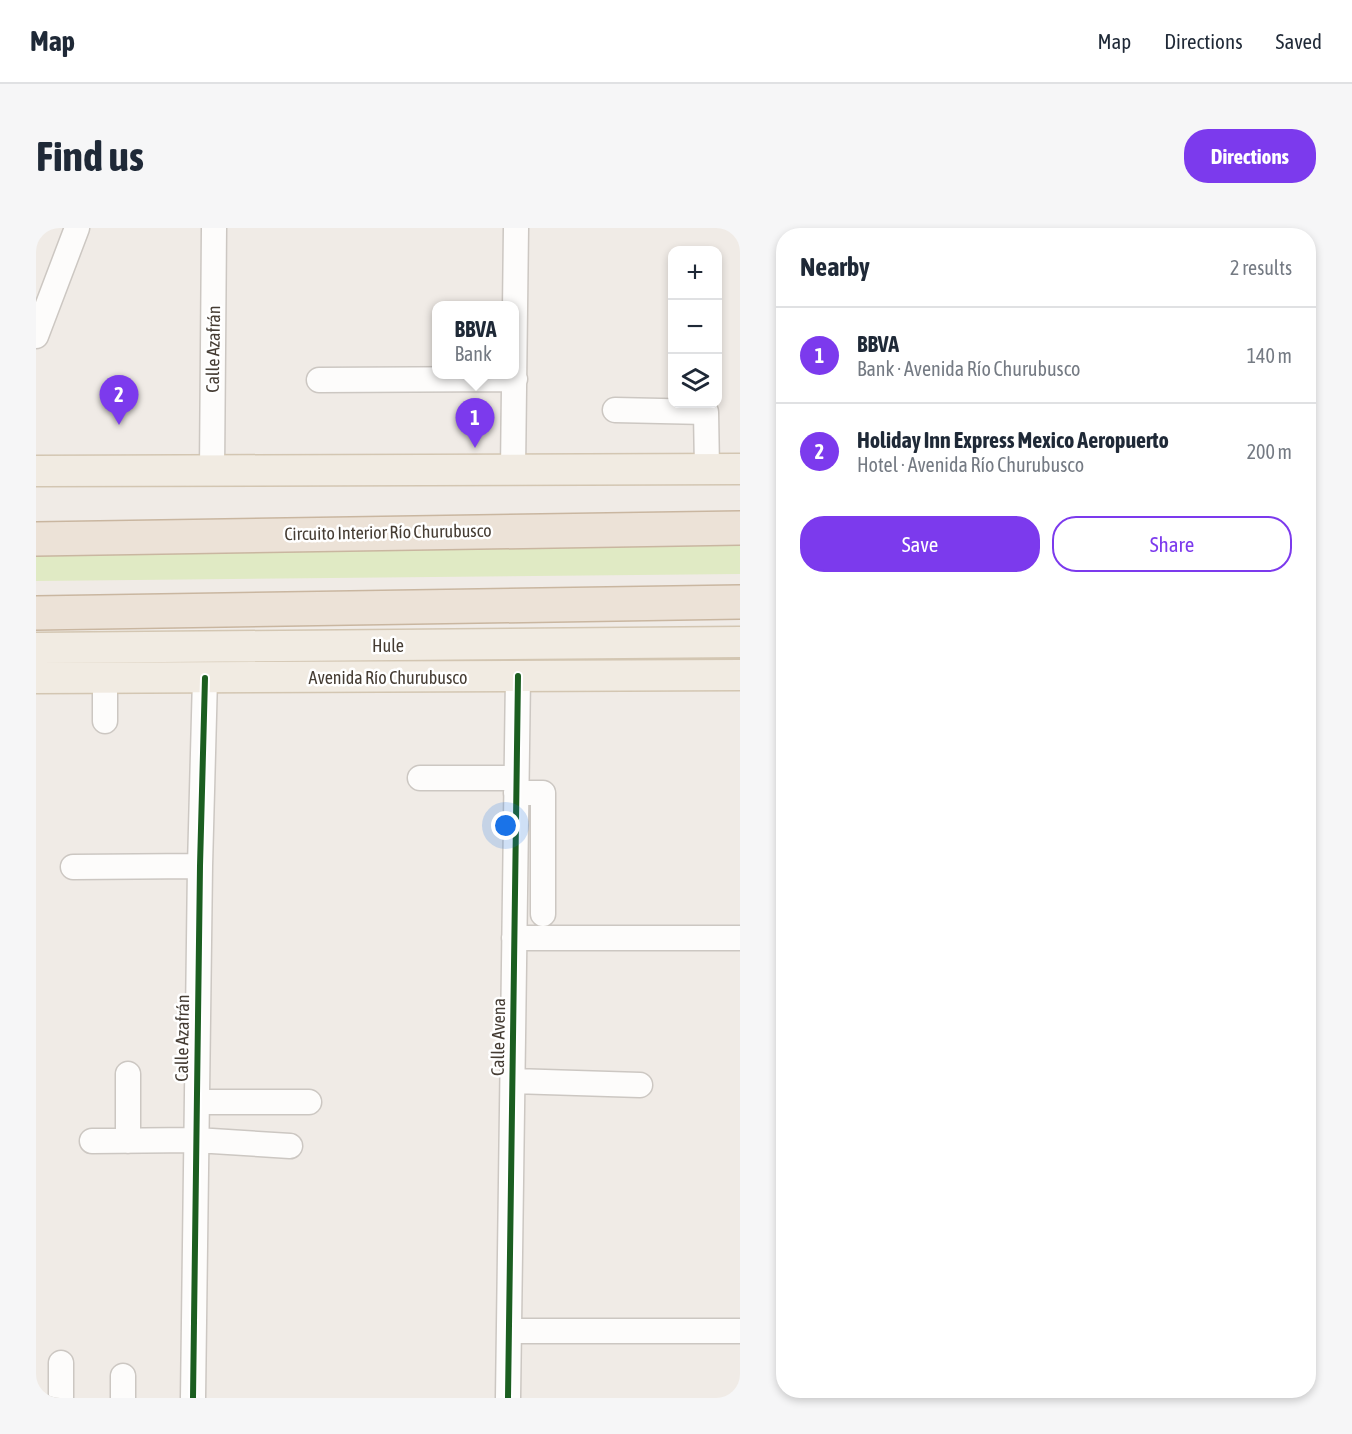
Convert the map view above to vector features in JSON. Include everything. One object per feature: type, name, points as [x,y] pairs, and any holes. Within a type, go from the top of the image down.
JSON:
[{"type":"highway","name":"Circuito Interior Río Churubusco","points":[[36,539],[341,532],[740,528]]},
{"type":"highway","points":[[36,613],[740,602]]},
{"type":"main road","points":[[36,471],[740,470]]},
{"type":"main road","name":"Hule","points":[[36,648],[740,642]]},
{"type":"main road","points":[[434,645],[484,676]]},
{"type":"main road","name":"Avenida Río Churubusco","points":[[36,678],[740,675]]},
{"type":"street","points":[[36,336],[77,228]]},
{"type":"street","name":"Calle Azafrán","points":[[212,471],[214,228]]},
{"type":"street","points":[[516,228],[516,301]]},
{"type":"street","points":[[319,380],[515,379],[513,470]]},
{"type":"street","points":[[615,410],[706,412],[707,469]]},
{"type":"street","name":"Calle Avena","points":[[508,1398],[518,676]]},
{"type":"street","points":[[105,678],[105,721]]},
{"type":"street","name":"Calle Azafrán","points":[[193,1398],[200,866],[205,678]]},
{"type":"street","points":[[420,778],[516,786],[543,793],[543,914]]},
{"type":"street","points":[[515,844],[544,844]]},
{"type":"street","points":[[73,867],[200,866]]},
{"type":"street","points":[[514,938],[740,938]]},
{"type":"street","points":[[128,1074],[128,1141]]},
{"type":"street","points":[[513,1081],[640,1085]]},
{"type":"street","points":[[197,1102],[309,1102]]},
{"type":"street","points":[[92,1141],[196,1140],[290,1146]]},
{"type":"street","points":[[510,1332],[740,1331]]},
{"type":"street","points":[[61,1398],[62,1363]]},
{"type":"green space","points":[[740,539],[740,574],[36,581],[36,548]]},
{"type":"cycle path","points":[[508,1398],[518,676]]},
{"type":"cycle path","points":[[193,1398],[200,866],[205,678]]},
{"type":"place","name":"Holiday Inn Express Mexico Aeropuerto","points":[[119,425]]},
{"type":"place","name":"BBVA","points":[[475,448]]}]
